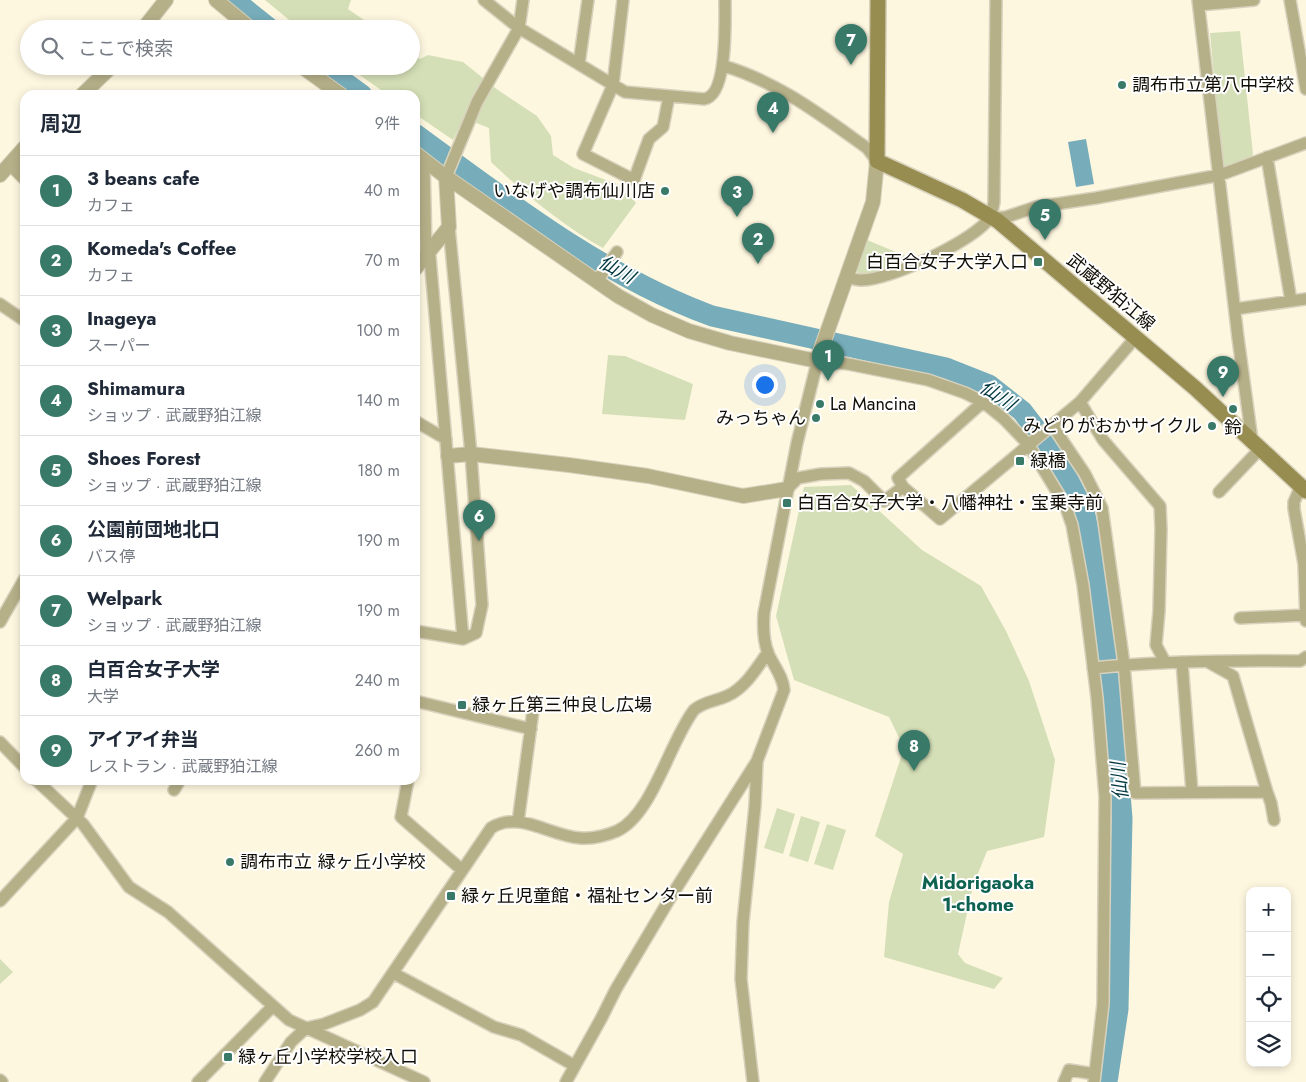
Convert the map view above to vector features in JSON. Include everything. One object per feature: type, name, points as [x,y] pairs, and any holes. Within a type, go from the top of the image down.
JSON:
[{"type":"main road","points":[[877,161],[878,0]]},
{"type":"main road","name":"武蔵野狛江線","points":[[877,161],[956,197],[992,217],[1195,388],[1304,488]]},
{"type":"street","points":[[150,20],[166,0]]},
{"type":"street","points":[[216,0],[241,20]]},
{"type":"street","points":[[484,0],[519,28],[625,92],[708,98],[712,94],[724,66],[725,0]]},
{"type":"street","points":[[420,632],[463,639],[476,633],[482,604],[472,454],[449,227],[448,172],[477,102],[519,28],[523,0]]},
{"type":"street","points":[[580,64],[588,0]]},
{"type":"street","points":[[623,0],[613,85],[583,154],[634,180],[649,139],[663,127],[669,96]]},
{"type":"street","points":[[846,277],[861,280],[901,271],[934,256],[973,234],[992,217],[994,202],[996,0]]},
{"type":"street","points":[[1220,492],[1257,444],[1235,309],[1199,3],[1254,0]]},
{"type":"street","points":[[1290,0],[1306,89]]},
{"type":"street","points":[[566,1082],[616,989],[757,761],[784,690],[784,684],[768,652],[763,627],[764,613],[788,489],[818,358],[873,202],[877,161],[867,148],[786,93],[755,77],[724,66]]},
{"type":"street","points":[[87,90],[103,75]]},
{"type":"street","points":[[313,75],[333,90]]},
{"type":"street","points":[[992,217],[1006,217],[1036,207],[1220,175],[1306,143]]},
{"type":"street","points":[[0,175],[20,152]]},
{"type":"street","points":[[1267,157],[1291,301]]},
{"type":"street","points":[[420,158],[448,172],[599,277],[618,296],[652,315],[689,331],[730,343],[928,380],[965,393],[983,402],[1030,443],[1065,505],[1072,525],[1096,668],[1105,797],[1103,1004],[1094,1078],[1069,1070],[1064,1082]]},
{"type":"street","points":[[11,164],[20,173]]},
{"type":"street","points":[[420,171],[426,254],[430,257],[463,639]]},
{"type":"street","points":[[420,262],[449,227]]},
{"type":"street","points":[[599,277],[617,252]]},
{"type":"street","points":[[1235,309],[1306,299]]},
{"type":"street","points":[[0,304],[20,318]]},
{"type":"street","points":[[983,402],[898,478],[903,487],[940,519],[1080,402],[1136,337]]},
{"type":"street","points":[[442,391],[464,388]]},
{"type":"street","points":[[1080,402],[1104,440],[1160,506],[1159,611],[1156,645],[1165,662]]},
{"type":"street","points":[[420,424],[446,439]]},
{"type":"street","points":[[1052,425],[1085,474],[1102,508],[1136,793],[1267,792]]},
{"type":"street","points":[[448,456],[472,454],[569,465],[648,476],[743,496],[788,489],[798,478],[821,474],[849,473],[864,481],[884,501],[903,487]]},
{"type":"street","points":[[1304,488],[1294,502],[1294,509],[1304,564],[1306,621]]},
{"type":"street","points":[[0,622],[20,587]]},
{"type":"street","points":[[1240,618],[1306,615]]},
{"type":"street","points":[[266,1082],[291,1042],[306,1028],[324,1024],[373,1002],[491,828],[500,823],[518,822],[578,838],[604,836],[623,828],[640,812],[694,710],[704,704],[727,696],[740,688],[768,652]]},
{"type":"street","points":[[1096,668],[1165,662],[1300,661],[1306,657]]},
{"type":"street","points":[[1207,661],[1233,676],[1271,803],[1274,820]]},
{"type":"street","points":[[1182,662],[1192,792]]},
{"type":"street","points":[[420,702],[531,730]]},
{"type":"street","points":[[518,822],[533,711]]},
{"type":"street","points":[[2,749],[20,764]]},
{"type":"street","points":[[753,1082],[741,979],[743,922],[755,806],[757,761]]},
{"type":"street","points":[[41,785],[77,818],[92,835],[129,887],[168,912],[289,1020],[424,1082]]},
{"type":"street","points":[[0,901],[77,818],[90,785]]},
{"type":"street","points":[[407,785],[401,817],[462,870]]},
{"type":"street","points":[[393,973],[494,1027],[521,1036],[575,1066]]},
{"type":"street","points":[[198,1082],[272,1006]]},
{"type":"green space","points":[[265,0],[351,0],[348,9],[364,20],[289,20]]},
{"type":"green space","points":[[1240,31],[1253,154],[1250,159],[1223,171],[1210,33]]},
{"type":"green space","points":[[428,55],[463,62],[498,90],[537,116],[551,136],[553,155],[574,168],[622,186],[636,203],[603,248],[544,208],[491,162],[489,128],[464,118],[453,140],[420,117],[420,90],[381,90],[360,75],[420,75],[420,59]]},
{"type":"green space","points":[[867,240],[913,259],[892,268],[860,275],[855,269]]},
{"type":"green space","points":[[608,355],[625,356],[693,384],[685,420],[602,414]]},
{"type":"green space","points":[[851,485],[922,550],[981,586],[1006,631],[1029,681],[1055,760],[1044,837],[987,851],[973,886],[958,954],[965,963],[1003,978],[994,989],[884,957],[889,902],[903,854],[875,836],[904,748],[889,717],[794,680],[776,616],[804,487]]},
{"type":"green space","points":[[777,808],[795,814],[783,854],[764,848]]},
{"type":"green space","points":[[801,816],[820,822],[808,862],[789,856]]},
{"type":"green space","points":[[827,824],[846,830],[833,870],[814,864]]},
{"type":"green space","points":[[0,959],[13,972],[0,984]]},
{"type":"water","points":[[1086,139],[1094,184],[1076,187],[1068,142]]},
{"type":"waterway","points":[[234,0],[259,20]]},
{"type":"waterway","points":[[334,75],[355,90]]},
{"type":"waterway","name":"仙川","points":[[420,138],[557,236],[633,280],[712,316],[946,368],[989,385],[1022,411],[1055,454],[1084,511],[1095,560],[1111,682],[1122,818],[1118,1009],[1107,1082]]},
{"type":"place","name":"Welpark","points":[[851,65]]},
{"type":"place","name":"調布市立第八中学校","points":[[1122,85]]},
{"type":"place","name":"Shimamura","points":[[773,133]]},
{"type":"place","name":"いなげや調布仙川店","points":[[665,191]]},
{"type":"place","name":"Inageya","points":[[737,217]]},
{"type":"place","name":"Shoes Forest","points":[[1045,240]]},
{"type":"place","name":"白百合女子大学入口","points":[[1038,262]]},
{"type":"place","name":"Komeda's Coffee","points":[[758,264]]},
{"type":"place","name":"3 beans cafe","points":[[828,381]]},
{"type":"place","name":"アイアイ弁当","points":[[1223,397]]},
{"type":"place","name":"La Mancina","points":[[820,404]]},
{"type":"place","name":"鈴","points":[[1233,409]]},
{"type":"place","name":"みっちゃん","points":[[816,418]]},
{"type":"place","name":"みどりがおかサイクル","points":[[1212,426]]},
{"type":"place","name":"緑橋","points":[[1020,461]]},
{"type":"place","name":"白百合女子大学・八幡神社・宝乗寺前","points":[[787,503]]},
{"type":"place","name":"公園前団地北口","points":[[479,541]]},
{"type":"place","name":"緑ヶ丘第三仲良し広場","points":[[462,705]]},
{"type":"place","name":"白百合女子大学","points":[[914,771]]},
{"type":"place","name":"調布市立 緑ヶ丘小学校","points":[[230,862]]},
{"type":"place","name":"緑ヶ丘児童館・福祉センター前","points":[[451,896]]},
{"type":"place","name":"緑ヶ丘小学校学校入口","points":[[228,1057]]},
{"type":"district","name":"Midorigaoka 1-chome","points":[[978,893]]}]
